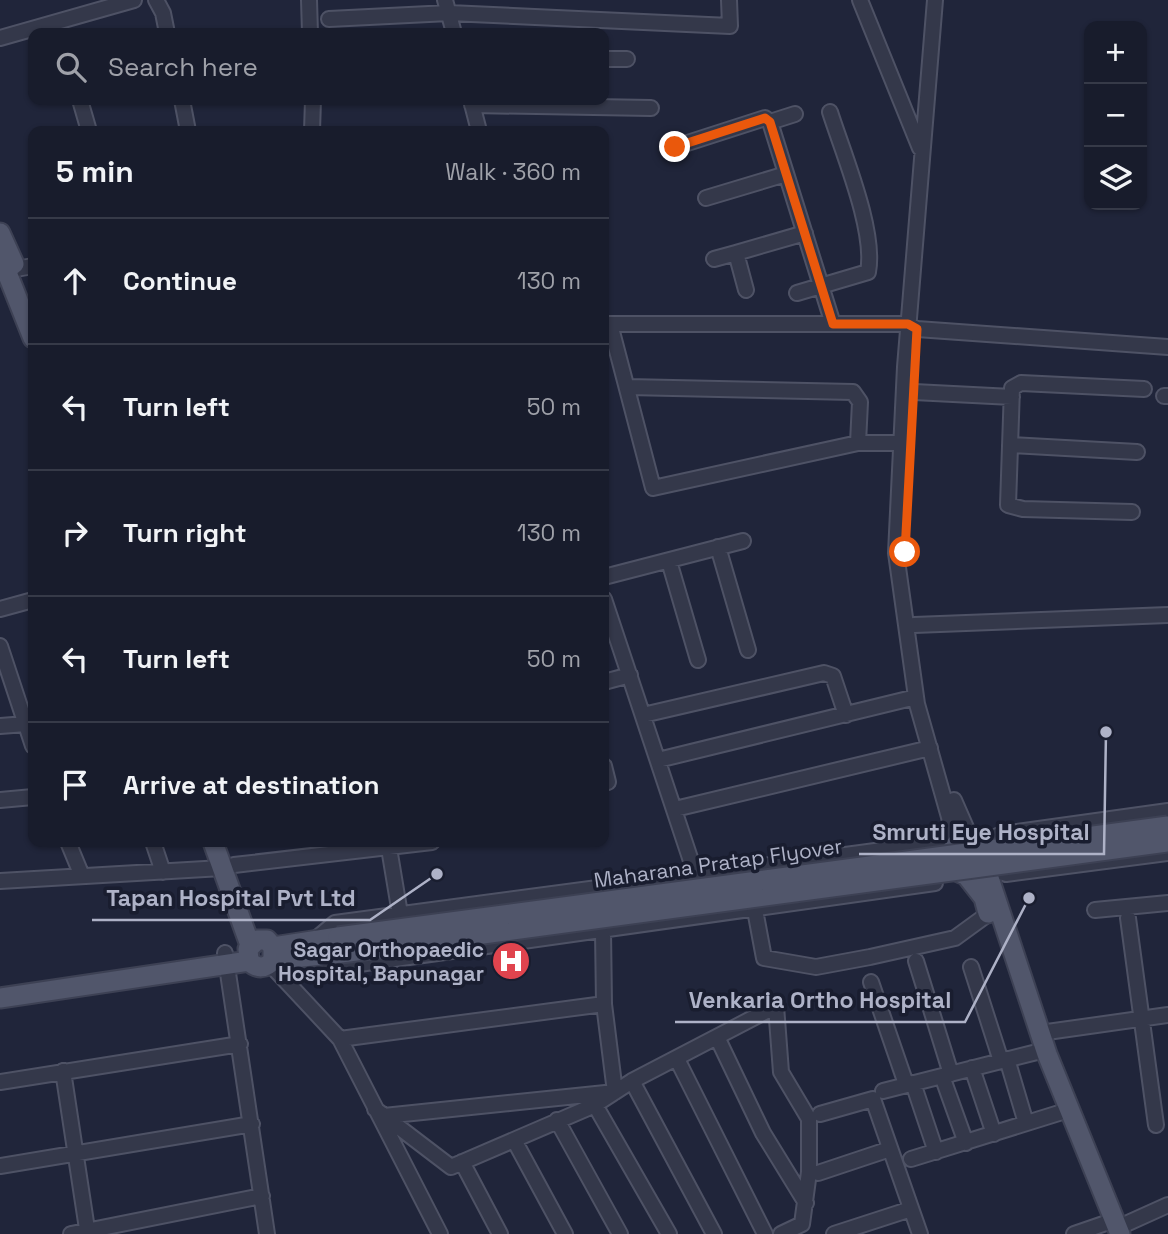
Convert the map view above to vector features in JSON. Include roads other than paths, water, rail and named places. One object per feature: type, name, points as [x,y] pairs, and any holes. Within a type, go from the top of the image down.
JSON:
[{"type":"main road","points":[[0,233],[25,268]]},
{"type":"main road","points":[[0,255],[28,325]]},
{"type":"main road","name":"Maharana Pratap Flyover","points":[[340,945],[1168,826]]},
{"type":"main road","points":[[961,873],[977,874],[985,866],[988,856],[969,843],[951,859],[961,873],[984,898],[1113,1230]]},
{"type":"main road","points":[[216,847],[228,867],[261,952]]},
{"type":"main road","points":[[226,847],[228,867]]},
{"type":"main road","name":"Maharana Pratap Flyover","points":[[226,958],[261,952],[1167,854]]},
{"type":"main road","points":[[985,866],[1059,1113],[1113,1230]]},
{"type":"main road","points":[[0,988],[226,958]]},
{"type":"main road","points":[[0,998],[226,958]]},
{"type":"street","points":[[59,28],[134,0]]},
{"type":"street","points":[[158,0],[166,28]]},
{"type":"street","points":[[309,0],[310,28]]},
{"type":"street","points":[[329,19],[447,7],[730,26],[729,0]]},
{"type":"street","points":[[860,0],[921,151]]},
{"type":"street","points":[[935,0],[921,151],[913,326],[914,392],[905,552],[926,702],[969,843]]},
{"type":"street","points":[[944,0],[902,443],[896,553],[916,697],[949,817],[969,843]]},
{"type":"street","points":[[447,7],[453,28]]},
{"type":"street","points":[[0,38],[28,33]]},
{"type":"street","points":[[609,59],[627,59]]},
{"type":"street","points":[[81,105],[88,126]]},
{"type":"street","points":[[183,105],[187,126]]},
{"type":"street","points":[[312,126],[313,105]]},
{"type":"street","points":[[473,105],[478,126]]},
{"type":"street","points":[[568,105],[650,108]]},
{"type":"street","points":[[797,293],[868,272],[870,260],[860,207],[830,112]]},
{"type":"street","points":[[770,122],[795,114]]},
{"type":"street","points":[[675,147],[765,118],[770,122],[833,324]]},
{"type":"street","points":[[706,198],[786,174]]},
{"type":"street","points":[[714,259],[805,233]]},
{"type":"street","points":[[736,253],[746,290]]},
{"type":"street","points":[[609,324],[913,326],[1168,347]]},
{"type":"street","points":[[609,330],[628,387],[653,488],[858,443],[902,443]]},
{"type":"street","points":[[1132,512],[1012,508],[1007,500],[1012,388],[1021,383],[1144,389]]},
{"type":"street","points":[[628,387],[853,392],[860,402],[858,443]]},
{"type":"street","points":[[914,392],[1012,397]]},
{"type":"street","points":[[1010,445],[1137,452]]},
{"type":"street","points":[[609,576],[743,541]]},
{"type":"street","points":[[718,547],[748,650]]},
{"type":"street","points":[[669,561],[698,660]]},
{"type":"street","points":[[0,609],[28,601]]},
{"type":"street","points":[[609,614],[696,876]]},
{"type":"street","points":[[914,625],[1168,615]]},
{"type":"street","points":[[0,646],[28,730]]},
{"type":"street","points":[[643,715],[824,673],[834,676],[846,715]]},
{"type":"street","points":[[609,680],[630,675]]},
{"type":"street","points":[[658,760],[916,697]]},
{"type":"street","points":[[0,726],[26,724]]},
{"type":"street","points":[[675,809],[930,748]]},
{"type":"street","points":[[0,800],[28,797]]},
{"type":"street","points":[[961,873],[943,881],[755,910],[345,966],[316,948],[335,923],[935,843],[969,843],[1002,834],[1168,811]]},
{"type":"street","points":[[70,847],[82,876]]},
{"type":"street","points":[[155,847],[163,872]]},
{"type":"street","points":[[0,881],[228,867],[373,847]]},
{"type":"street","points":[[388,847],[400,914]]},
{"type":"street","points":[[985,866],[1006,874],[1167,854]]},
{"type":"street","points":[[1095,910],[1168,903]]},
{"type":"street","points":[[755,910],[764,958],[816,967],[955,938],[988,914]]},
{"type":"street","points":[[1128,918],[1156,1125]]},
{"type":"street","points":[[603,931],[604,1004],[615,1092]]},
{"type":"street","points":[[261,952],[340,1039],[440,1234]]},
{"type":"street","points":[[226,958],[267,1234]]},
{"type":"street","points":[[916,961],[966,1143]]},
{"type":"street","points":[[971,967],[1026,1124]]},
{"type":"street","points":[[871,982],[936,1152]]},
{"type":"street","points":[[340,1039],[604,1004]]},
{"type":"street","points":[[379,1113],[451,1167],[595,1105],[632,1081],[776,1006],[781,1072],[809,1119],[806,1203],[802,1224],[781,1234]]},
{"type":"street","points":[[883,1091],[1004,1060],[1038,1042],[1142,1018],[1168,1015]]},
{"type":"street","points":[[717,1037],[763,1133],[806,1203]]},
{"type":"street","points":[[0,1082],[240,1044]]},
{"type":"street","points":[[677,1059],[765,1234]]},
{"type":"street","points":[[972,1068],[994,1134]]},
{"type":"street","points":[[63,1070],[87,1229]]},
{"type":"street","points":[[632,1081],[714,1234]]},
{"type":"street","points":[[379,1113],[615,1092]]},
{"type":"street","points":[[820,1114],[873,1099],[920,1234]]},
{"type":"street","points":[[595,1105],[669,1234]]},
{"type":"street","points":[[911,1159],[1059,1113]]},
{"type":"street","points":[[557,1120],[620,1234]]},
{"type":"street","points":[[0,1166],[252,1124]]},
{"type":"street","points":[[514,1140],[565,1234]]},
{"type":"street","points":[[818,1173],[890,1149]]},
{"type":"street","points":[[462,1162],[500,1234]]},
{"type":"street","points":[[71,1234],[262,1196]]},
{"type":"street","points":[[1074,1234],[1113,1230],[1168,1205]]},
{"type":"street","points":[[834,1234],[911,1209]]},
{"type":"place","name":"Smruti Eye Hospital","points":[[1106,732]]},
{"type":"place","name":"Tapan Hospital Pvt Ltd","points":[[437,874]]},
{"type":"place","name":"Venkaria Ortho Hospital","points":[[1029,898]]},
{"type":"place","name":"Sagar Orthopaedic Hospital, Bapunagar","points":[[511,961]]}]
